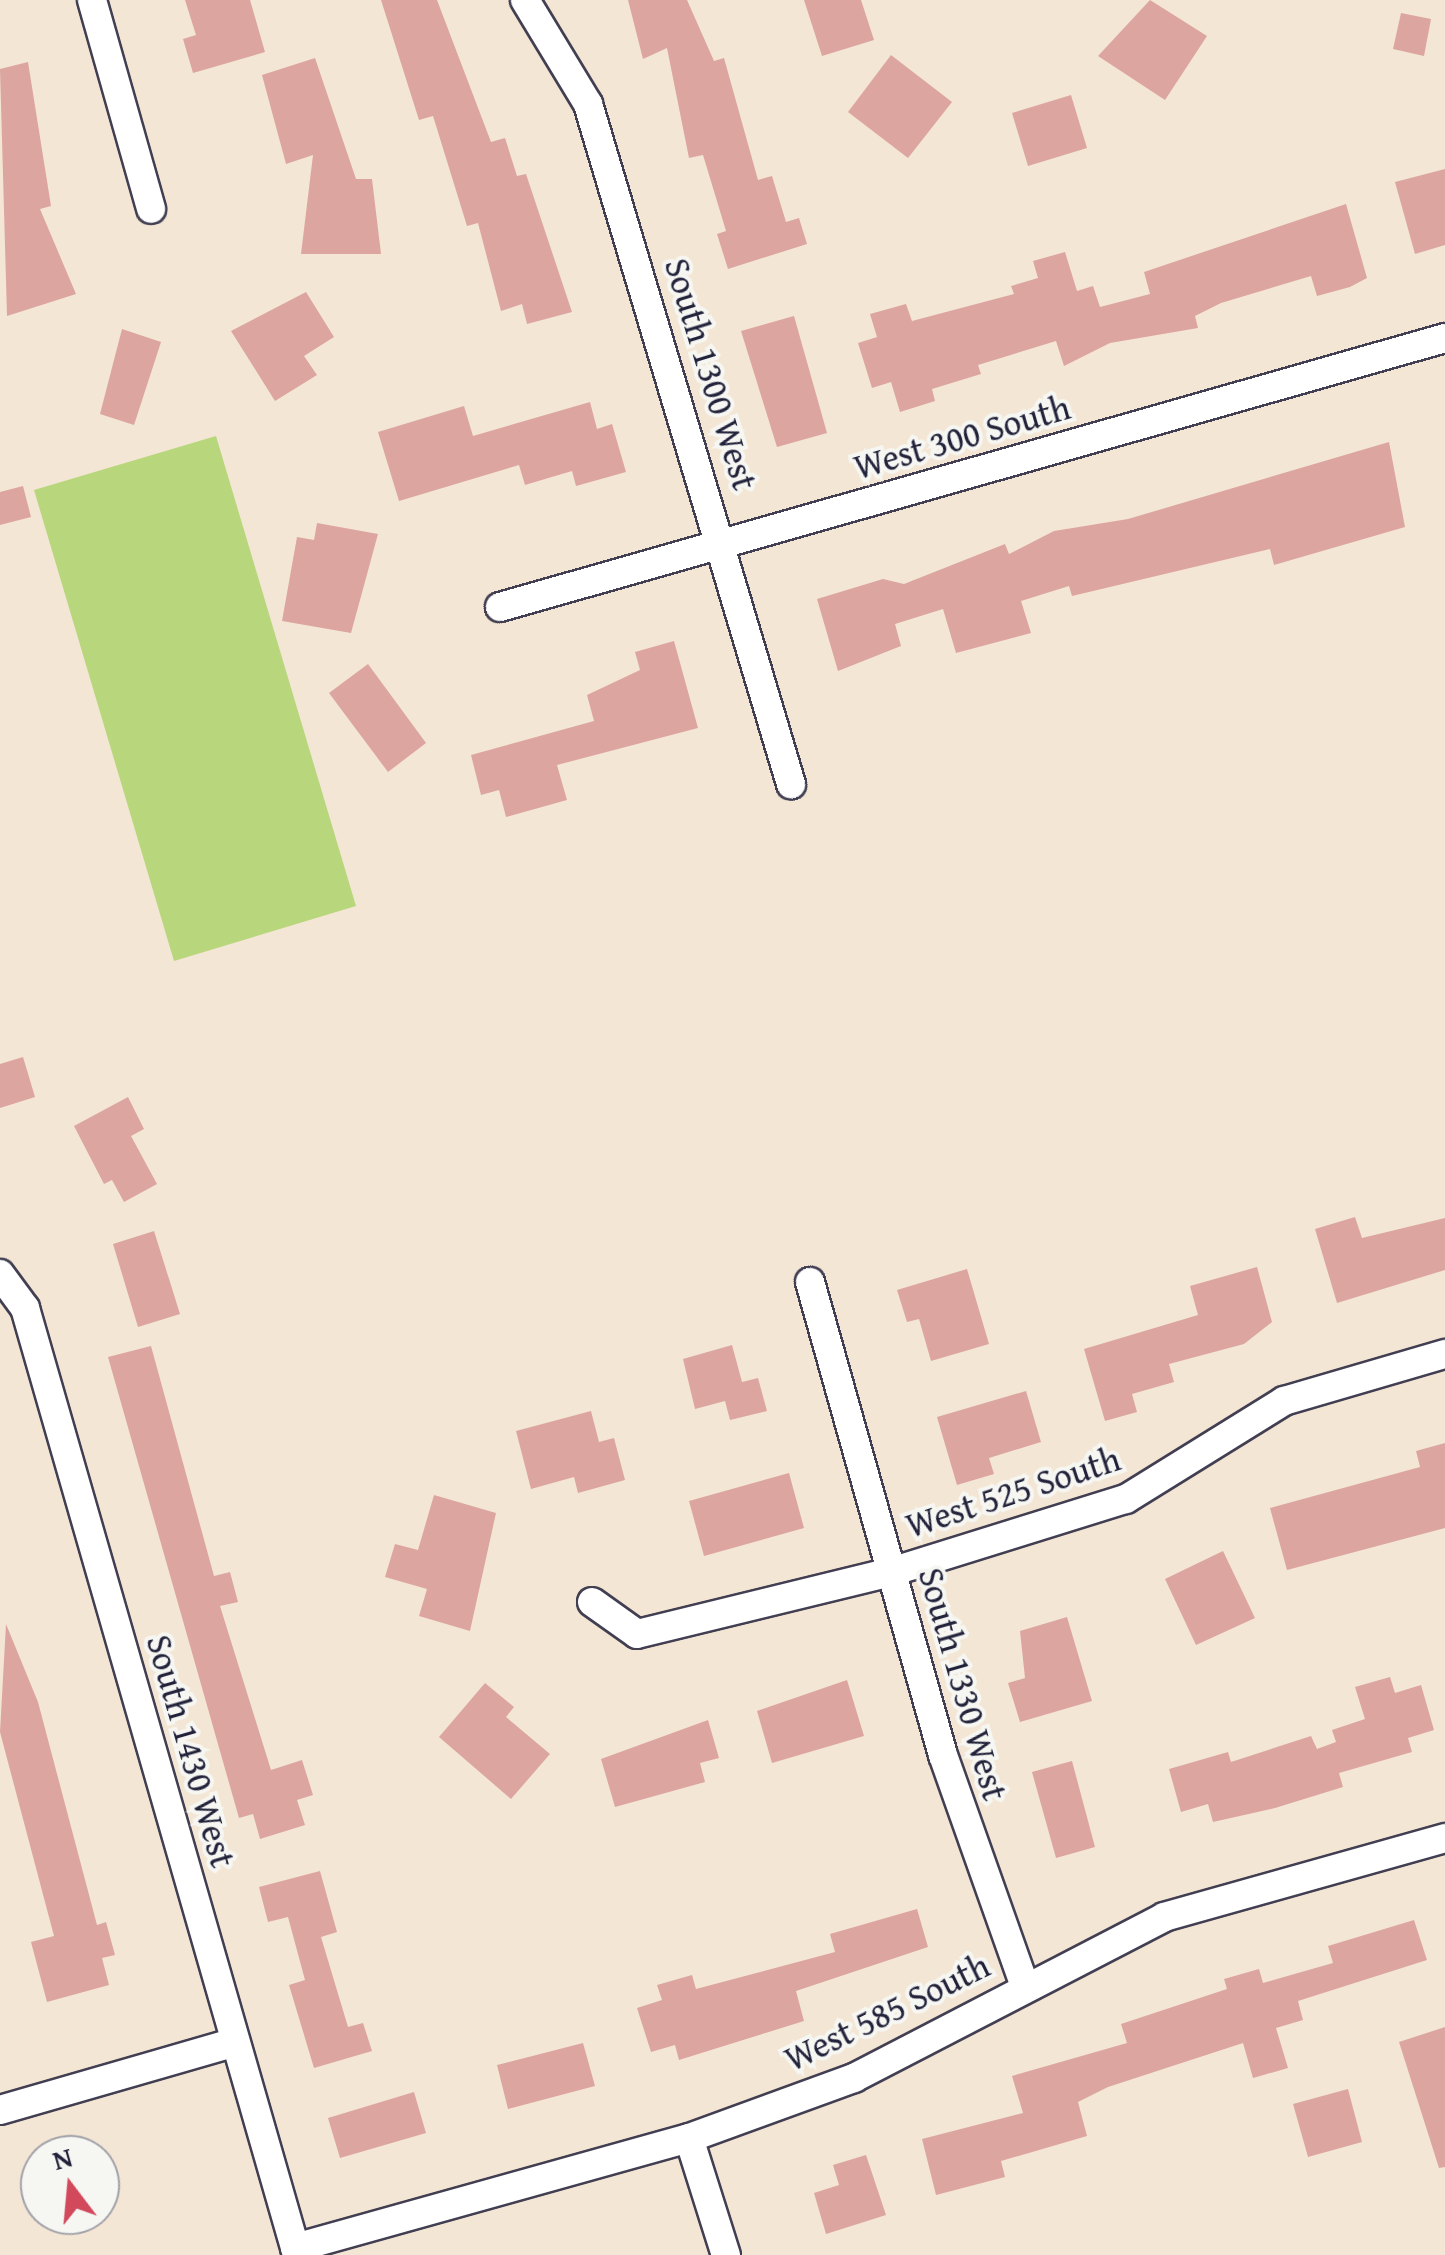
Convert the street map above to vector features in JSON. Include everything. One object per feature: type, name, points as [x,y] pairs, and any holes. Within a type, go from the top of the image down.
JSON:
[{"type":"street","points":[[92,0],[152,210]]},
{"type":"street","name":"South 1300 West","points":[[524,0],[588,104],[724,544],[791,784]]},
{"type":"street","name":"West 300 South","points":[[500,608],[1445,338]]},
{"type":"street","name":"South 1430 West","points":[[0,1274],[25,1308],[296,2252]]},
{"type":"street","name":"South 1330 West","points":[[810,1282],[970,1841],[1025,1987]]},
{"type":"street","name":"West 525 South","points":[[592,1602],[637,1634],[891,1572],[1126,1499],[1284,1401],[1445,1354]]},
{"type":"street","name":"West 585 South","points":[[296,2252],[688,2138],[854,2078],[1164,1917],[1445,1838]]},
{"type":"street","points":[[0,2110],[235,2042]]},
{"type":"street","points":[[688,2138],[726,2255]]},
{"type":"green space","points":[[216,436],[356,906],[174,961],[34,490]]},
{"type":"building","points":[[185,0],[250,0],[265,52],[193,73],[183,39],[196,35]]},
{"type":"building","points":[[381,0],[437,0],[491,142],[505,138],[517,176],[526,174],[572,312],[527,324],[522,304],[501,311],[478,223],[467,226],[433,116],[419,120]]},
{"type":"building","points":[[628,0],[687,0],[714,61],[724,58],[758,180],[772,176],[786,222],[799,218],[807,244],[728,269],[717,234],[726,231],[703,155],[689,158],[667,48],[643,59]]},
{"type":"building","points":[[804,0],[861,0],[874,40],[822,56]]},
{"type":"building","points":[[1150,0],[1207,36],[1165,100],[1098,56]]},
{"type":"building","points":[[1401,13],[1431,19],[1424,56],[1393,49]]},
{"type":"building","points":[[891,55],[952,102],[908,158],[848,112]]},
{"type":"building","points":[[315,58],[356,179],[372,179],[381,254],[301,254],[313,155],[286,164],[262,75]]},
{"type":"building","points":[[28,62],[51,206],[40,209],[76,294],[7,316],[0,69]]},
{"type":"building","points":[[1071,95],[1087,148],[1028,166],[1012,113]]},
{"type":"building","points":[[1445,169],[1445,245],[1415,254],[1395,182]]},
{"type":"building","points":[[1346,204],[1367,278],[1350,287],[1317,296],[1311,276],[1221,303],[1195,316],[1198,328],[1110,343],[1064,366],[1056,341],[978,365],[981,374],[932,389],[935,401],[900,412],[891,382],[872,388],[858,343],[877,337],[870,314],[906,304],[912,321],[1014,294],[1011,286],[1038,278],[1033,261],[1065,252],[1077,291],[1093,286],[1100,307],[1150,294],[1144,272]]},
{"type":"building","points":[[306,292],[334,337],[304,356],[317,375],[275,401],[231,331]]},
{"type":"building","points":[[794,316],[827,433],[777,447],[741,331]]},
{"type":"building","points":[[122,329],[161,342],[134,425],[100,414]]},
{"type":"building","points":[[590,402],[597,429],[612,424],[626,472],[576,486],[572,471],[525,485],[519,465],[399,501],[378,432],[464,406],[473,436]]},
{"type":"building","points":[[1389,442],[1405,527],[1274,565],[1270,549],[1072,596],[1069,586],[1021,601],[1031,633],[956,653],[943,609],[895,624],[901,646],[838,671],[817,599],[883,579],[904,584],[1005,544],[1009,554],[1054,531],[1128,519]]},
{"type":"building","points":[[23,486],[31,517],[0,525],[0,492]]},
{"type":"building","points":[[317,523],[378,534],[351,633],[282,621],[297,537],[314,540]]},
{"type":"building","points":[[674,641],[698,728],[557,765],[567,800],[506,817],[499,790],[481,795],[471,755],[594,721],[587,695],[640,670],[635,652]]},
{"type":"building","points":[[368,664],[426,743],[388,772],[329,693]]},
{"type":"building","points":[[23,1057],[35,1097],[0,1108],[0,1064]]},
{"type":"building","points":[[128,1097],[144,1129],[131,1136],[157,1184],[124,1202],[112,1180],[104,1184],[74,1126]]},
{"type":"building","points":[[1355,1217],[1362,1238],[1445,1218],[1445,1270],[1337,1303],[1315,1229]]},
{"type":"building","points":[[154,1231],[180,1314],[138,1327],[113,1244]]},
{"type":"building","points":[[1257,1267],[1272,1322],[1244,1344],[1169,1364],[1174,1382],[1132,1394],[1137,1412],[1105,1421],[1084,1349],[1198,1315],[1190,1286]]},
{"type":"building","points":[[967,1269],[989,1344],[931,1361],[919,1319],[907,1322],[897,1290]]},
{"type":"building","points":[[732,1345],[742,1382],[758,1378],[767,1411],[730,1420],[725,1401],[695,1409],[683,1359]]},
{"type":"building","points":[[151,1346],[214,1576],[230,1572],[238,1602],[220,1606],[271,1770],[302,1760],[313,1795],[297,1800],[305,1825],[260,1839],[253,1814],[239,1818],[108,1357]]},
{"type":"building","points":[[1026,1391],[1041,1442],[989,1458],[994,1474],[957,1485],[937,1417]]},
{"type":"building","points":[[591,1411],[599,1442],[614,1438],[625,1480],[578,1493],[574,1477],[531,1489],[516,1431]]},
{"type":"building","points":[[1445,1443],[1445,1528],[1287,1570],[1270,1508],[1420,1467],[1416,1451]]},
{"type":"building","points":[[789,1473],[804,1528],[704,1556],[689,1501]]},
{"type":"building","points":[[434,1495],[496,1513],[470,1631],[419,1616],[427,1589],[385,1577],[395,1544],[418,1550]]},
{"type":"building","points":[[1223,1551],[1255,1618],[1196,1645],[1165,1579]]},
{"type":"building","points":[[1067,1617],[1092,1701],[1020,1722],[1008,1683],[1025,1678],[1020,1631]]},
{"type":"building","points":[[6,1624],[38,1702],[97,1925],[106,1922],[115,1955],[102,1958],[109,1985],[47,2002],[31,1942],[54,1936],[0,1732]]},
{"type":"building","points":[[1390,1677],[1395,1693],[1421,1685],[1434,1730],[1408,1738],[1412,1752],[1339,1773],[1343,1787],[1275,1808],[1213,1822],[1208,1804],[1181,1812],[1169,1769],[1228,1752],[1231,1762],[1311,1736],[1317,1749],[1336,1742],[1332,1730],[1365,1719],[1355,1687]]},
{"type":"building","points":[[847,1680],[864,1736],[772,1763],[757,1711]]},
{"type":"building","points":[[485,1683],[514,1707],[506,1717],[550,1754],[511,1799],[439,1737]]},
{"type":"building","points":[[708,1720],[719,1758],[700,1763],[705,1782],[615,1807],[601,1759]]},
{"type":"building","points":[[1072,1761],[1095,1847],[1056,1858],[1032,1772]]},
{"type":"building","points":[[320,1871],[337,1932],[321,1937],[348,2027],[363,2023],[372,2051],[314,2068],[289,1985],[305,1980],[288,1917],[268,1922],[259,1887]]},
{"type":"building","points":[[917,1909],[928,1947],[796,1991],[804,2021],[679,2060],[675,2045],[651,2052],[637,2008],[662,2000],[657,1985],[692,1975],[696,1989],[835,1952],[830,1934]]},
{"type":"building","points":[[1414,1920],[1427,1960],[1298,2001],[1303,2020],[1276,2028],[1288,2068],[1253,2078],[1243,2043],[1108,2087],[1078,2102],[1087,2136],[1001,2161],[1005,2177],[936,2195],[922,2139],[1023,2113],[1012,2076],[1127,2043],[1121,2024],[1227,1989],[1224,1979],[1259,1969],[1263,1983],[1333,1963],[1328,1946]]},
{"type":"building","points":[[1445,2027],[1445,2167],[1439,2168],[1399,2042]]},
{"type":"building","points":[[583,2043],[595,2086],[508,2109],[497,2065]]},
{"type":"building","points":[[1348,2089],[1362,2142],[1308,2157],[1293,2104]]},
{"type":"building","points":[[414,2092],[426,2133],[340,2158],[328,2118]]},
{"type":"building","points":[[866,2155],[886,2215],[826,2234],[814,2193],[839,2185],[833,2165]]}]
